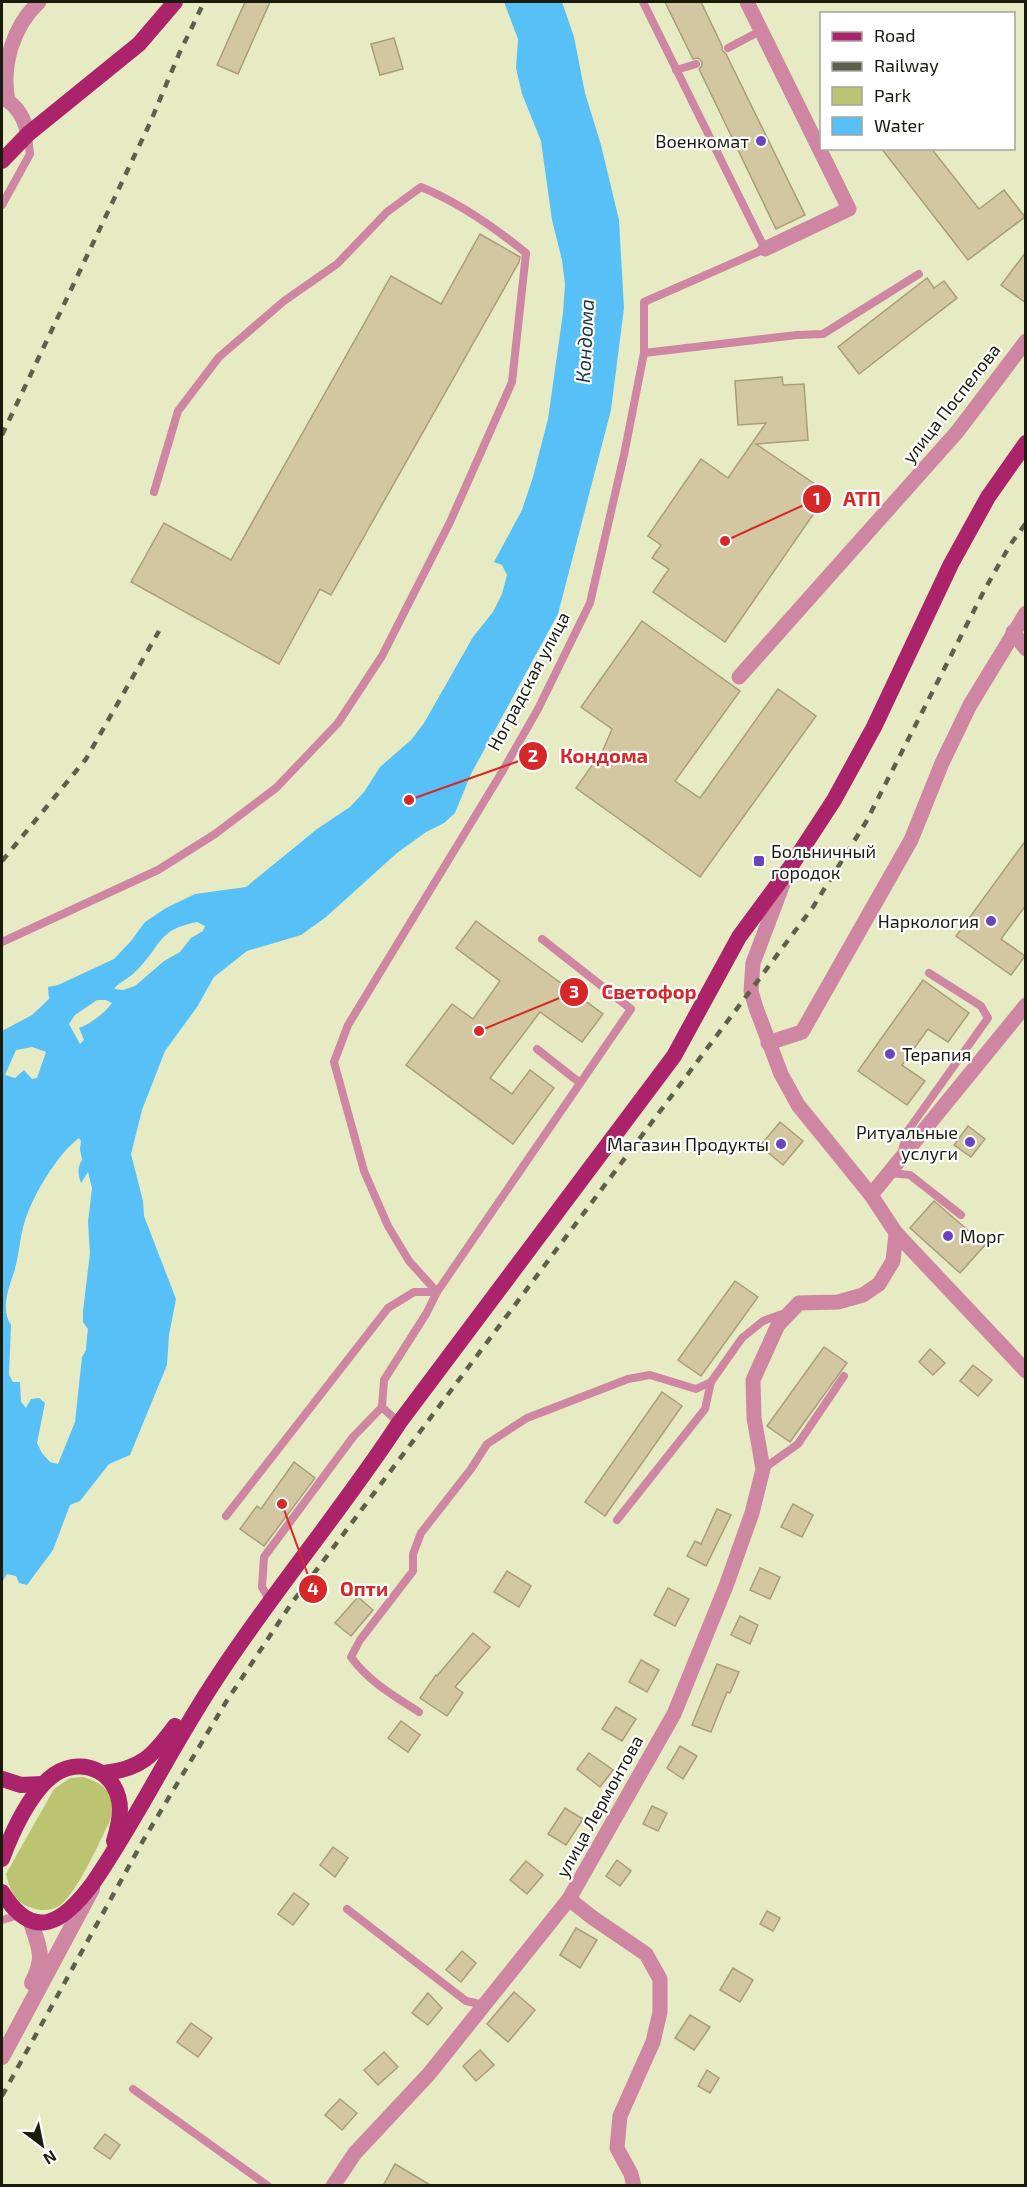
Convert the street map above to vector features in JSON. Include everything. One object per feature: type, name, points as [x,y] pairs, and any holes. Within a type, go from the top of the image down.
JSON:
[{"type":"main road","points":[[2,162],[28,134],[139,44],[176,2]]},
{"type":"main road","points":[[2,1892],[11,1907],[25,1918],[47,1921],[61,1917],[77,1904],[105,1864],[218,1675],[270,1601],[374,1461],[399,1423],[674,1056],[739,937],[789,869],[840,790],[874,726],[951,564],[982,507],[1026,442]]},
{"type":"main road","points":[[2,1859],[27,1806],[42,1784],[56,1773],[72,1767],[86,1766],[104,1773],[126,1771],[142,1762],[163,1743],[218,1675]]},
{"type":"main road","points":[[104,1773],[116,1792],[120,1808],[117,1831],[105,1864]]},
{"type":"main road","points":[[2,1779],[21,1785],[42,1784]]},
{"type":"main road","points":[[21,1785],[27,1806]]},
{"type":"street","points":[[28,134],[23,116],[5,99],[5,87],[10,51],[19,26],[39,2]]},
{"type":"street","points":[[747,2],[820,149]]},
{"type":"street","points":[[765,249],[849,209],[820,150]]},
{"type":"street","name":"улица Поспелова","points":[[740,677],[957,432],[1026,341]]},
{"type":"street","points":[[768,1043],[802,1032],[817,1010],[843,959],[911,840],[942,763],[970,705],[1026,613]]},
{"type":"street","points":[[1014,632],[1026,649]]},
{"type":"street","points":[[789,869],[753,963],[751,992],[781,1074],[798,1105],[871,1195],[896,1233],[1026,1371]]},
{"type":"street","points":[[871,1195],[1026,1005]]},
{"type":"street","points":[[792,1310],[799,1303],[838,1302],[863,1295],[879,1284],[893,1261],[896,1233]]},
{"type":"street","name":"улица Лермонтова","points":[[333,2186],[355,2153],[429,2074],[569,1899],[674,1714],[726,1586],[752,1513],[763,1469],[754,1419],[753,1380],[778,1325],[792,1310]]},
{"type":"street","points":[[2,2057],[105,1864]]},
{"type":"street","points":[[569,1899],[646,1954],[660,1979],[660,2012],[653,2042],[620,2116],[617,2148],[631,2174],[634,2186]]},
{"type":"street","points":[[2,2039],[41,1967],[40,1953],[25,1918]]},
{"type":"lane","points":[[643,2],[765,249]]},
{"type":"lane","points":[[728,48],[762,30]]},
{"type":"lane","points":[[676,70],[696,64]]},
{"type":"lane","points":[[2,205],[30,154],[28,134]]},
{"type":"lane","points":[[2,942],[158,870],[215,834],[276,788],[338,723],[382,656],[450,522],[512,382],[526,253],[499,231],[450,199],[421,187],[387,212],[337,264],[284,302],[219,357],[178,411],[154,492]]},
{"type":"lane","name":"Ноградская улица","points":[[437,1292],[409,1261],[388,1226],[364,1171],[334,1062],[348,1025],[538,709],[590,603],[624,455],[644,353],[644,302],[765,249]]},
{"type":"lane","points":[[644,353],[796,335],[823,334],[919,274]]},
{"type":"lane","points":[[270,1601],[262,1587],[264,1557],[353,1437],[382,1407],[384,1380],[426,1314],[437,1292],[632,1009],[542,939]]},
{"type":"lane","points":[[900,1159],[907,1132],[988,1018],[981,1006],[929,973]]},
{"type":"lane","points":[[537,1049],[580,1083]]},
{"type":"lane","points":[[888,1173],[910,1175],[961,1215]]},
{"type":"lane","points":[[226,1516],[388,1308],[414,1292],[437,1292]]},
{"type":"lane","points":[[617,1520],[705,1409],[711,1383],[742,1338],[763,1321],[792,1310]]},
{"type":"lane","points":[[419,1712],[381,1687],[359,1669],[351,1657],[360,1640],[413,1571],[413,1554],[421,1533],[471,1469],[487,1444],[527,1418],[628,1379],[650,1376],[696,1389],[711,1383]]},
{"type":"lane","points":[[763,1469],[798,1444],[844,1377]]},
{"type":"lane","points":[[382,1407],[399,1423]]},
{"type":"lane","points":[[347,1909],[466,2001],[484,2005]]},
{"type":"lane","points":[[2,1920],[25,1918]]},
{"type":"lane","points":[[133,2089],[268,2186]]},
{"type":"green space","points":[[83,1777],[99,1784],[109,1793],[112,1806],[109,1823],[87,1868],[66,1900],[56,1908],[49,1910],[38,1910],[26,1906],[14,1895],[6,1874],[54,1789],[70,1778]]},
{"type":"water","name":"Кондома","points":[[504,2],[562,2],[574,37],[585,93],[601,145],[619,220],[624,308],[611,410],[558,614],[471,774],[455,813],[444,823],[426,832],[397,853],[326,917],[301,935],[247,951],[214,977],[197,1007],[165,1051],[142,1110],[131,1154],[143,1201],[144,1216],[176,1299],[169,1335],[167,1365],[130,1455],[109,1464],[80,1501],[70,1505],[53,1550],[27,1585],[19,1583],[16,1576],[7,1574],[2,1582],[2,1314],[4,1312],[2,1311],[2,1031],[32,1015],[49,999],[48,987],[58,985],[114,959],[145,922],[166,908],[195,894],[246,887],[317,829],[350,807],[364,792],[380,767],[411,740],[424,723],[473,637],[493,612],[502,594],[507,575],[502,565],[494,562],[522,510],[548,419],[565,284],[562,260],[552,220],[541,141],[522,94],[516,68],[518,39]],"holes":[[[197,922],[205,926],[203,931],[191,938],[180,952],[164,961],[135,986],[123,990],[114,989],[136,971],[167,934],[184,925]],[[97,1000],[112,1003],[97,1018],[79,1028],[84,1040],[80,1044],[69,1024],[75,1015]],[[32,1047],[46,1052],[37,1078],[32,1079],[24,1070],[15,1078],[5,1075],[16,1050]],[[79,1138],[81,1141],[82,1160],[79,1177],[81,1183],[88,1172],[92,1188],[88,1222],[90,1253],[83,1311],[83,1322],[88,1329],[86,1350],[82,1357],[75,1422],[58,1464],[50,1462],[37,1443],[45,1403],[39,1398],[31,1399],[26,1408],[21,1402],[20,1382],[13,1382],[9,1375],[11,1325],[6,1305],[28,1213],[46,1177]]]},
{"type":"building","points":[[245,2],[270,2],[238,74],[217,65]]},
{"type":"building","points":[[665,2],[701,2],[722,50],[805,215],[776,229],[699,69],[702,62],[698,58],[693,59]]},
{"type":"building","points":[[394,38],[403,69],[380,75],[371,44]]},
{"type":"building","points":[[883,150],[933,150],[979,209],[1004,190],[1025,217],[968,260]]},
{"type":"building","points":[[480,234],[520,257],[519,262],[331,595],[320,589],[279,664],[131,582],[164,523],[231,560],[391,276],[441,304]]},
{"type":"building","points":[[1026,252],[1026,303],[1001,285]]},
{"type":"building","points":[[927,278],[934,288],[944,281],[957,298],[859,374],[838,347]]},
{"type":"building","points":[[782,377],[783,385],[804,384],[808,440],[756,444],[828,493],[725,642],[653,592],[669,569],[652,558],[661,545],[648,536],[701,459],[728,478],[766,423],[738,425],[735,381]]},
{"type":"building","points":[[642,621],[740,691],[675,781],[700,798],[778,689],[816,716],[700,877],[576,788],[603,750],[612,729],[581,707]]},
{"type":"building","name":"Наркология","points":[[1026,840],[1026,905],[1001,939],[1025,956],[1011,975],[956,936]]},
{"type":"building","points":[[476,921],[603,1014],[582,1042],[540,1012],[490,1078],[512,1094],[530,1070],[554,1088],[513,1144],[406,1065],[452,1004],[473,1019],[500,981],[456,948]]},
{"type":"building","name":"Терапия","points":[[923,980],[969,1013],[948,1042],[928,1029],[902,1065],[925,1081],[907,1105],[858,1071]]},
{"type":"building","name":"Магазин Продукты","points":[[780,1122],[803,1141],[783,1165],[760,1146]]},
{"type":"building","name":"Ритуальные услуги","points":[[968,1126],[985,1139],[971,1157],[954,1145]]},
{"type":"building","name":"Морг","points":[[934,1201],[985,1245],[960,1273],[910,1228]]},
{"type":"building","points":[[735,1281],[758,1297],[701,1376],[678,1360]]},
{"type":"building","points":[[824,1347],[847,1363],[790,1442],[767,1426]]},
{"type":"building","points":[[930,1349],[945,1363],[933,1375],[919,1362]]},
{"type":"building","points":[[973,1365],[992,1380],[978,1396],[960,1381]]},
{"type":"building","points":[[662,1392],[682,1406],[605,1516],[585,1502]]},
{"type":"building","points":[[294,1462],[315,1478],[264,1546],[240,1529],[257,1506],[261,1509]]},
{"type":"building","points":[[793,1504],[813,1515],[802,1537],[781,1527]]},
{"type":"building","points":[[717,1509],[731,1515],[706,1566],[687,1556],[695,1541],[701,1544]]},
{"type":"building","points":[[760,1568],[780,1577],[770,1599],[750,1590]]},
{"type":"building","points":[[507,1571],[531,1586],[519,1607],[494,1592]]},
{"type":"building","points":[[668,1588],[689,1599],[675,1626],[654,1615]]},
{"type":"building","points":[[358,1597],[373,1610],[351,1636],[335,1623]]},
{"type":"building","points":[[740,1616],[758,1625],[750,1644],[731,1635]]},
{"type":"building","points":[[473,1633],[490,1647],[455,1687],[463,1693],[447,1716],[420,1698],[436,1675]]},
{"type":"building","points":[[641,1660],[659,1670],[647,1692],[629,1682]]},
{"type":"building","points":[[717,1664],[739,1672],[730,1693],[727,1692],[711,1732],[692,1725]]},
{"type":"building","points":[[616,1707],[636,1719],[622,1741],[602,1729]]},
{"type":"building","points":[[401,1721],[420,1735],[408,1752],[388,1738]]},
{"type":"building","points":[[680,1746],[697,1756],[683,1779],[667,1768]]},
{"type":"building","points":[[589,1753],[613,1770],[600,1787],[577,1769]]},
{"type":"building","points":[[652,1806],[667,1813],[658,1831],[643,1824]]},
{"type":"building","points":[[565,1808],[583,1819],[566,1845],[548,1834]]},
{"type":"building","points":[[333,1847],[348,1858],[335,1877],[320,1865]]},
{"type":"building","points":[[617,1860],[631,1871],[620,1886],[606,1876]]},
{"type":"building","points":[[526,1861],[543,1875],[527,1894],[510,1880]]},
{"type":"building","points":[[294,1893],[309,1904],[293,1925],[278,1914]]},
{"type":"building","points":[[767,1911],[780,1918],[773,1931],[760,1924]]},
{"type":"building","points":[[576,1928],[597,1940],[580,1968],[560,1955]]},
{"type":"building","points":[[462,1951],[476,1963],[461,1982],[446,1970]]},
{"type":"building","points":[[733,1968],[753,1980],[740,2002],[720,1990]]},
{"type":"building","points":[[514,1992],[535,2010],[508,2042],[487,2024]]},
{"type":"building","points":[[428,1993],[442,2008],[428,2025],[412,2013]]},
{"type":"building","points":[[690,2015],[710,2027],[694,2050],[675,2038]]},
{"type":"building","points":[[191,2023],[212,2038],[198,2057],[177,2042]]},
{"type":"building","points":[[480,2050],[494,2065],[476,2081],[463,2066]]},
{"type":"building","points":[[384,2052],[398,2067],[378,2085],[364,2070]]},
{"type":"building","points":[[707,2070],[719,2078],[710,2093],[698,2086]]},
{"type":"building","points":[[340,2099],[357,2113],[342,2130],[325,2115]]},
{"type":"building","points":[[105,2134],[120,2145],[110,2159],[94,2148]]},
{"type":"building","points":[[395,2164],[432,2186],[383,2186]]},
{"type":"railway","points":[[2,435],[150,123],[204,2]]},
{"type":"railway","points":[[2,2096],[144,1839],[226,1702],[291,1604],[813,907],[866,822],[985,589],[1010,545],[1026,523]]},
{"type":"railway","points":[[2,861],[86,759],[159,631]]},
{"type":"place","name":"Военкомат","points":[[761,141]]},
{"type":"place","name":"АТП","points":[[725,541]]},
{"type":"place","name":"Кондома","points":[[409,800]]},
{"type":"place","name":"Больничный городок","points":[[759,861]]},
{"type":"place","name":"Наркология","points":[[991,921]]},
{"type":"place","name":"Светофор","points":[[479,1031]]},
{"type":"place","name":"Терапия","points":[[890,1054]]},
{"type":"place","name":"Ритуальные услуги","points":[[970,1142]]},
{"type":"place","name":"Магазин Продукты","points":[[781,1144]]},
{"type":"place","name":"Морг","points":[[948,1236]]},
{"type":"place","name":"Опти","points":[[282,1504]]}]
